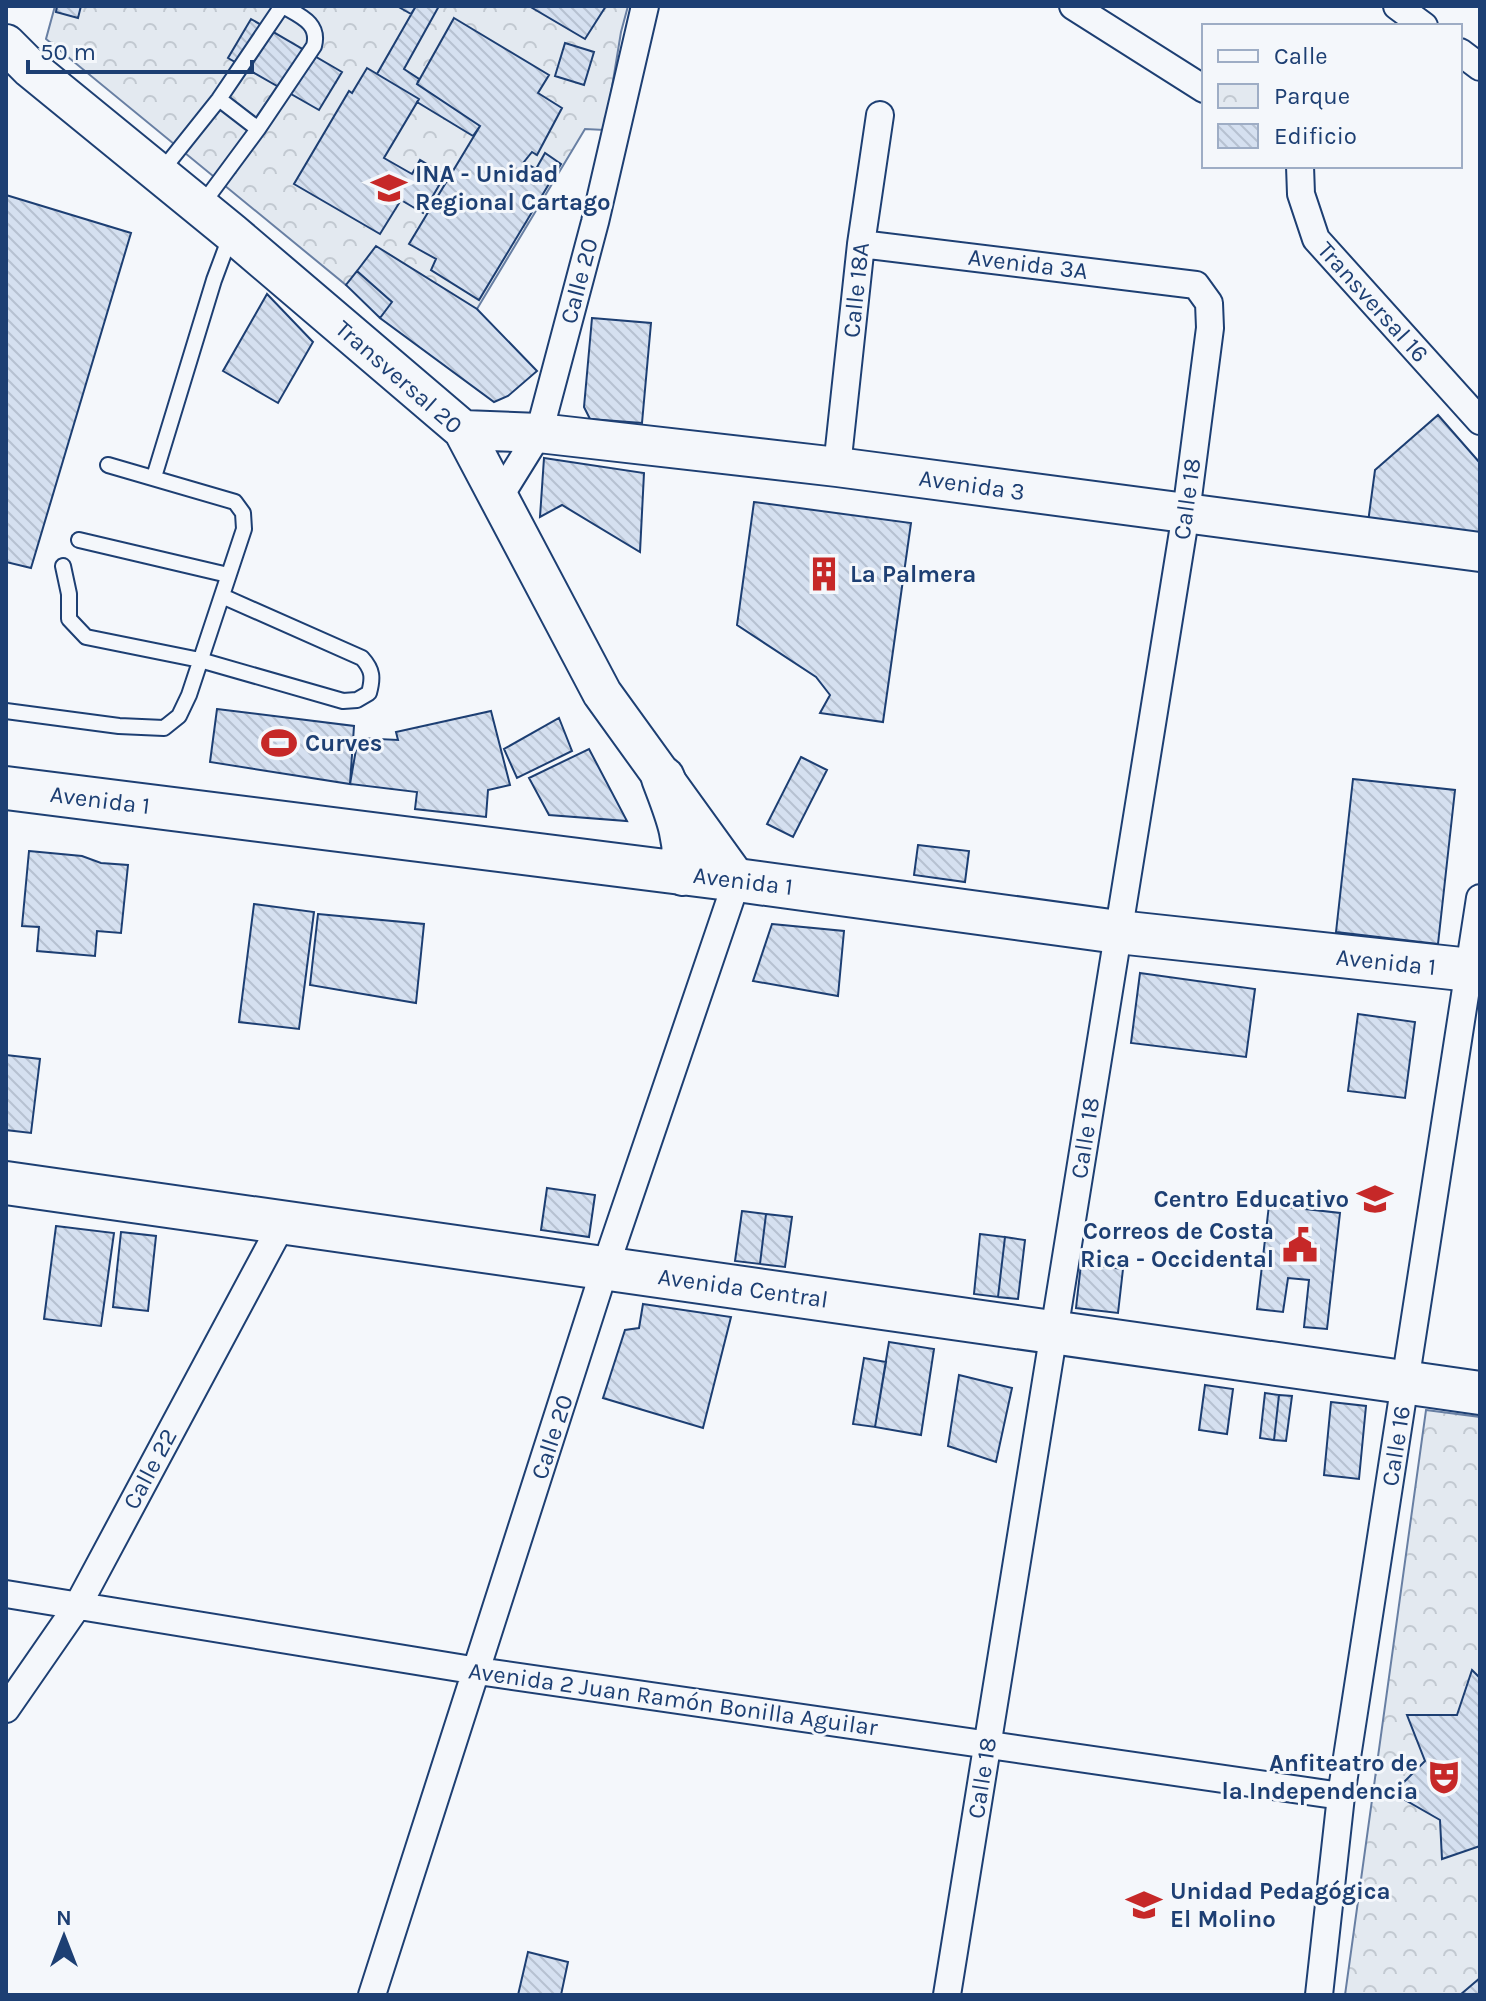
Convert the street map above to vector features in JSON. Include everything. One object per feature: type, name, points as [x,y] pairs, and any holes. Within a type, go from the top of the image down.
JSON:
[{"type":"main road","points":[[663,778],[682,830],[686,856],[683,874]]},
{"type":"main road","name":"Avenida 1","points":[[6,788],[737,880],[1118,932],[1475,971]]},
{"type":"main road","name":"Avenida Central","points":[[6,1183],[1480,1393]]},
{"type":"street","name":"Calle 20","points":[[498,499],[539,433],[595,222],[645,6]]},
{"type":"street","points":[[1073,6],[1202,88]]},
{"type":"street","points":[[1398,12],[1420,24]]},
{"type":"street","name":"Transversal 20","points":[[6,44],[30,68],[232,233],[463,430],[602,693],[737,880]]},
{"type":"street","points":[[1462,54],[1480,67]]},
{"type":"street","name":"Calle 18A","points":[[837,467],[861,244],[880,115]]},
{"type":"street","name":"Transversal 16","points":[[1300,168],[1301,194],[1316,239],[1480,421]]},
{"type":"street","name":"Avenida 3A","points":[[861,244],[1196,285]]},
{"type":"street","name":"Calle 18","points":[[947,1995],[1186,513],[1210,328],[1209,303],[1196,285]]},
{"type":"street","name":"Avenida 3","points":[[463,430],[539,433],[837,467],[1480,552]]},
{"type":"street","name":"Calle 20","points":[[372,1995],[605,1268],[737,880]]},
{"type":"street","name":"Calle 16","points":[[1319,1995],[1341,1796],[1475,971],[1480,898]]},
{"type":"street","name":"Calle 22","points":[[6,1709],[78,1605],[283,1222]]},
{"type":"street","name":"Avenida 2 Juan Ramón Bonilla Aguilar","points":[[6,1594],[478,1671],[1341,1796]]},
{"type":"lane","points":[[160,173],[219,99],[282,6],[311,23],[317,35],[314,46],[200,207]]},
{"type":"lane","points":[[219,99],[258,129]]},
{"type":"lane","points":[[154,477],[214,280],[232,233]]},
{"type":"lane","points":[[6,711],[119,726],[164,728],[179,716],[244,529],[243,513],[235,502],[108,465]]},
{"type":"lane","points":[[79,540],[228,575]]},
{"type":"lane","points":[[63,566],[69,594],[69,619],[86,637],[200,660],[343,701],[357,700],[369,693],[373,679],[369,666],[362,658],[222,596]]},
{"type":"green space","name":"INA - Unidad Regional Cartago","points":[[55,6],[628,6],[605,130],[585,129],[477,309],[346,285],[46,39]]},
{"type":"green space","points":[[1426,1410],[1480,1417],[1480,1995],[1345,1995]]},
{"type":"building","points":[[57,6],[81,6],[78,18],[56,12]]},
{"type":"building","points":[[397,6],[416,6],[411,14]]},
{"type":"building","points":[[416,6],[439,6],[404,69],[419,79],[417,84],[480,126],[473,136],[377,74]]},
{"type":"building","points":[[529,6],[606,6],[585,39]]},
{"type":"building","points":[[454,18],[549,75],[538,93],[562,108],[537,155],[532,152],[524,162],[536,169],[545,153],[561,164],[479,300],[431,270],[436,259],[409,244],[480,126],[417,84]]},
{"type":"building","points":[[251,19],[342,72],[319,110],[228,58]]},
{"type":"building","points":[[565,43],[594,52],[584,85],[555,76]]},
{"type":"building","points":[[367,68],[419,99],[384,158],[412,174],[420,160],[445,175],[423,213],[401,200],[380,234],[294,184],[349,91],[352,93]]},
{"type":"building","points":[[6,195],[131,233],[31,568],[6,562]]},
{"type":"building","points":[[376,246],[477,309],[537,371],[508,396],[494,402],[380,318],[392,302],[357,271]]},
{"type":"building","points":[[357,271],[392,302],[380,318],[346,285]]},
{"type":"building","points":[[267,294],[313,342],[278,403],[223,371]]},
{"type":"building","points":[[592,318],[651,323],[642,423],[590,419],[584,407]]},
{"type":"building","points":[[1438,415],[1480,463],[1480,545],[1367,530],[1375,470]]},
{"type":"building","points":[[544,458],[644,473],[640,552],[562,505],[540,517]]},
{"type":"building","name":"La Palmera","points":[[754,502],[911,523],[883,722],[820,713],[830,695],[816,677],[737,625]]},
{"type":"building","points":[[217,709],[354,726],[350,784],[210,762]]},
{"type":"building","points":[[491,711],[510,785],[488,790],[486,817],[415,809],[417,792],[350,784],[358,738],[398,740],[396,732]]},
{"type":"building","points":[[559,718],[572,751],[517,778],[504,749]]},
{"type":"building","points":[[589,749],[627,821],[549,815],[529,778]]},
{"type":"building","points":[[801,757],[827,770],[793,837],[767,824]]},
{"type":"building","points":[[1353,779],[1455,790],[1438,944],[1336,932]]},
{"type":"building","points":[[918,845],[969,851],[965,882],[914,875]]},
{"type":"building","points":[[29,851],[82,856],[101,863],[128,865],[121,933],[97,931],[95,956],[37,951],[39,927],[22,926]]},
{"type":"building","points":[[254,904],[314,912],[299,1029],[239,1022]]},
{"type":"building","points":[[318,914],[424,924],[416,1003],[310,985]]},
{"type":"building","points":[[772,924],[844,931],[838,996],[753,981]]},
{"type":"building","points":[[1140,973],[1255,989],[1246,1057],[1131,1043]]},
{"type":"building","points":[[1358,1014],[1415,1022],[1405,1098],[1348,1091]]},
{"type":"building","points":[[6,1055],[40,1059],[31,1133],[6,1130]]},
{"type":"building","points":[[547,1188],[595,1195],[589,1237],[541,1230]]},
{"type":"building","name":"Correos de Costa Rica - Occidental","points":[[1269,1205],[1340,1213],[1327,1329],[1304,1327],[1309,1280],[1288,1278],[1283,1312],[1257,1309]]},
{"type":"building","points":[[742,1211],[766,1214],[760,1264],[735,1261]]},
{"type":"building","points":[[766,1214],[792,1217],[785,1267],[760,1264]]},
{"type":"building","points":[[56,1226],[114,1233],[101,1326],[44,1319]]},
{"type":"building","points":[[121,1232],[156,1236],[148,1311],[113,1307]]},
{"type":"building","points":[[980,1234],[1005,1237],[998,1297],[974,1294]]},
{"type":"building","points":[[1005,1237],[1025,1240],[1018,1299],[998,1297]]},
{"type":"building","points":[[1081,1264],[1123,1269],[1118,1313],[1076,1308]]},
{"type":"building","points":[[643,1304],[731,1317],[703,1428],[603,1398],[625,1330],[639,1328]]},
{"type":"building","points":[[889,1342],[934,1349],[921,1435],[875,1427]]},
{"type":"building","points":[[864,1358],[886,1362],[875,1427],[853,1424]]},
{"type":"building","points":[[959,1375],[1012,1388],[996,1462],[948,1446]]},
{"type":"building","points":[[1205,1385],[1233,1389],[1227,1434],[1199,1430]]},
{"type":"building","points":[[1265,1393],[1279,1395],[1274,1440],[1260,1438]]},
{"type":"building","points":[[1279,1395],[1292,1396],[1286,1441],[1274,1440]]},
{"type":"building","points":[[1331,1402],[1366,1406],[1359,1479],[1324,1475]]},
{"type":"building","name":"Anfiteatro de la Independencia","points":[[1472,1670],[1480,1678],[1480,1846],[1442,1859],[1440,1820],[1393,1793],[1425,1761],[1407,1715],[1457,1715]]},
{"type":"building","points":[[528,1952],[568,1962],[561,1995],[518,1995]]},
{"type":"building","points":[[1480,1978],[1480,1995],[1460,1995]]},
{"type":"place","name":"INA - Unidad Regional Cartago","points":[[389,188]]},
{"type":"place","name":"La Palmera","points":[[824,574]]},
{"type":"place","name":"Curves","points":[[279,743]]},
{"type":"place","name":"Centro Educativo","points":[[1375,1199]]},
{"type":"place","name":"Correos de Costa Rica - Occidental","points":[[1300,1245]]},
{"type":"place","name":"Anfiteatro de la Independencia","points":[[1444,1777]]},
{"type":"place","name":"Unidad Pedagógica El Molino","points":[[1144,1905]]}]
